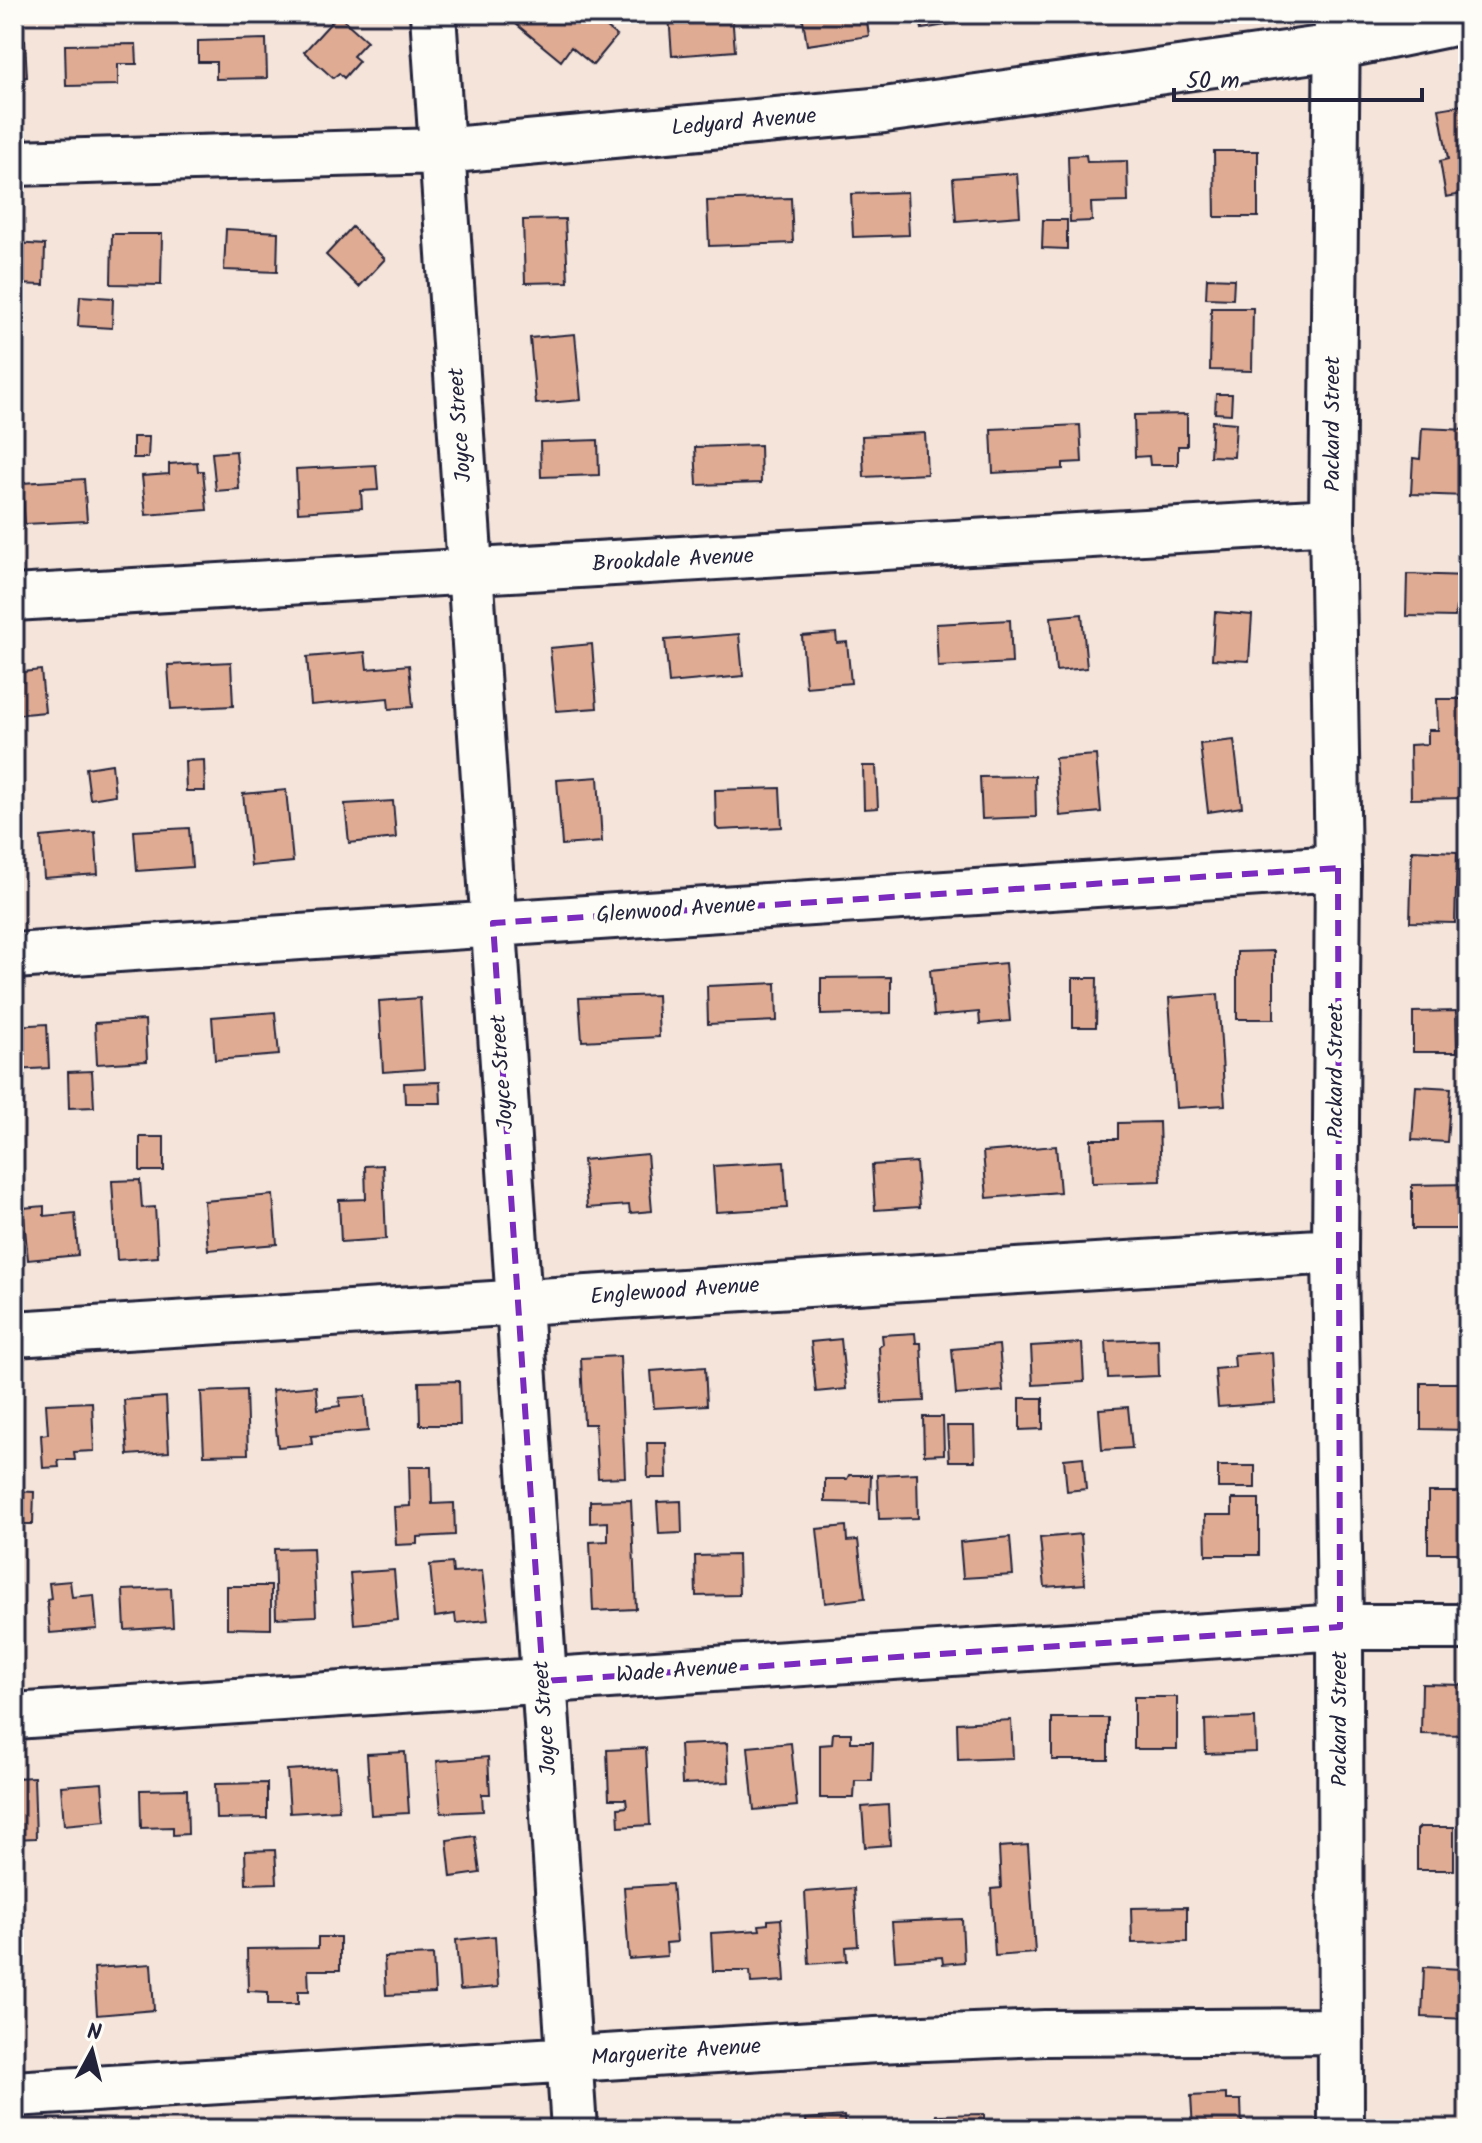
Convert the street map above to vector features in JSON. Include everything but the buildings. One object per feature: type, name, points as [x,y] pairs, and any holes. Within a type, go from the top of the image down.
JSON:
[{"type":"street","name":"Joyce Street","points":[[433,14],[574,2129]]},
{"type":"street","name":"Ledyard Avenue","points":[[14,163],[441,151],[884,110],[1336,30],[1468,20]]},
{"type":"street","name":"Packard Street","points":[[1336,30],[1332,521],[1338,868],[1335,1251],[1340,1627],[1341,2129]]},
{"type":"street","name":"Brookdale Avenue","points":[[14,598],[1332,521]]},
{"type":"street","name":"Glenwood Avenue","points":[[14,956],[1338,868]]},
{"type":"street","name":"Englewood Avenue","points":[[14,1334],[1335,1251]]},
{"type":"street","name":"Wade Avenue","points":[[14,1716],[1340,1627],[1468,1627]]},
{"type":"street","name":"Marguerite Avenue","points":[[14,2094],[876,2040],[1045,2033],[1339,2031]]},
{"type":"highlighted area","points":[[1338,868],[1340,1627],[543,1681],[493,923]]}]
